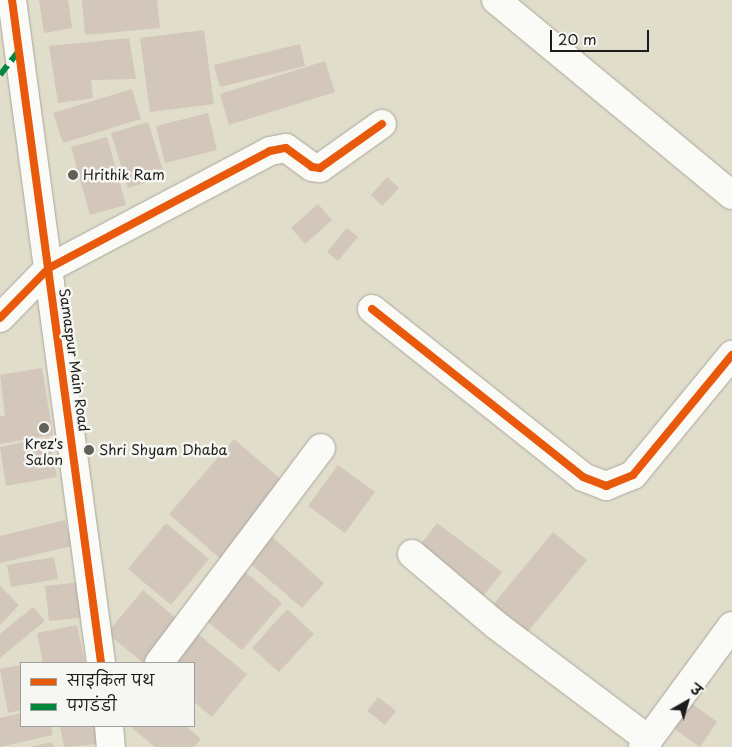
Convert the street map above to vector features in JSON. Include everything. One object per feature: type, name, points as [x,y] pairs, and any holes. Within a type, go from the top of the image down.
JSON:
[{"type":"street","name":"Samaspur Main Road","points":[[12,0],[101,662]]},
{"type":"street","points":[[496,0],[732,195]]},
{"type":"street","points":[[0,75],[19,51]]},
{"type":"street","points":[[0,318],[48,268],[270,151],[286,148],[312,167],[320,168],[382,124]]},
{"type":"street","points":[[372,310],[583,478],[606,486],[633,475],[732,355]]},
{"type":"street","points":[[160,662],[321,448]]},
{"type":"street","points":[[412,554],[489,619],[646,743],[732,626]]},
{"type":"building","points":[[39,0],[68,0],[72,28],[44,33]]},
{"type":"building","points":[[82,0],[157,0],[160,28],[85,35]]},
{"type":"building","points":[[204,30],[214,104],[150,112],[140,38]]},
{"type":"building","points":[[129,38],[136,79],[91,80],[93,98],[58,103],[49,46]]},
{"type":"building","points":[[300,44],[305,66],[220,87],[214,65]]},
{"type":"building","points":[[325,61],[335,92],[229,125],[220,94]]},
{"type":"building","points":[[132,89],[141,119],[63,143],[53,113]]},
{"type":"building","points":[[208,113],[217,150],[165,163],[156,126]]},
{"type":"building","points":[[148,122],[165,177],[128,188],[111,133]]},
{"type":"building","points":[[107,137],[126,205],[90,215],[71,147]]},
{"type":"building","points":[[387,177],[399,188],[382,206],[371,195]]},
{"type":"building","points":[[318,204],[332,220],[305,244],[291,228]]},
{"type":"building","points":[[347,228],[358,237],[338,261],[327,252]]},
{"type":"building","points":[[42,368],[53,435],[0,444],[0,416],[5,416],[0,375]]},
{"type":"building","points":[[49,437],[57,477],[6,486],[0,447]]},
{"type":"building","points":[[234,439],[290,487],[224,562],[169,514]]},
{"type":"building","points":[[338,465],[375,492],[345,533],[308,506]]},
{"type":"building","points":[[65,520],[72,546],[0,563],[0,536]]},
{"type":"building","points":[[166,523],[209,559],[171,605],[128,569]]},
{"type":"building","points":[[437,523],[502,572],[483,596],[418,548]]},
{"type":"building","points":[[553,532],[587,560],[526,634],[492,606]]},
{"type":"building","points":[[270,535],[324,583],[302,608],[247,561]]},
{"type":"building","points":[[54,557],[58,579],[11,587],[7,565]]},
{"type":"building","points":[[244,571],[282,603],[242,650],[204,619]]},
{"type":"building","points":[[82,582],[86,617],[49,621],[45,586]]},
{"type":"building","points":[[0,586],[19,605],[0,625]]},
{"type":"building","points":[[143,590],[184,625],[153,662],[142,662],[107,633]]},
{"type":"building","points":[[33,607],[45,621],[0,658],[0,634]]},
{"type":"building","points":[[287,609],[314,634],[279,672],[252,648]]},
{"type":"building","points":[[77,625],[85,662],[43,662],[37,633]]},
{"type":"building","points":[[198,634],[247,674],[212,717],[195,703],[195,662],[175,662]]},
{"type":"building","points":[[20,665],[20,710],[8,713],[0,669]]},
{"type":"building","points":[[378,697],[396,711],[385,725],[367,711]]},
{"type":"building","points":[[686,699],[717,722],[700,747],[667,724]]},
{"type":"building","points":[[20,713],[20,727],[51,727],[53,735],[0,747],[0,718]]},
{"type":"building","points":[[60,727],[95,727],[98,744],[64,747]]},
{"type":"building","points":[[131,727],[187,727],[201,739],[194,747],[155,747]]},
{"type":"building","points":[[52,742],[53,747],[33,747],[33,746]]},
{"type":"marked path","points":[[0,75],[19,51]]},
{"type":"cycle path","points":[[12,0],[101,662]]},
{"type":"cycle path","points":[[0,318],[49,268],[270,151],[286,148],[312,167],[320,168],[382,124]]},
{"type":"cycle path","points":[[372,309],[583,477],[606,486],[633,475],[732,355]]},
{"type":"place","name":"Hrithik Ram","points":[[73,175]]},
{"type":"place","name":"Krez's Salon","points":[[44,428]]},
{"type":"place","name":"Shri Shyam Dhaba","points":[[89,450]]}]
